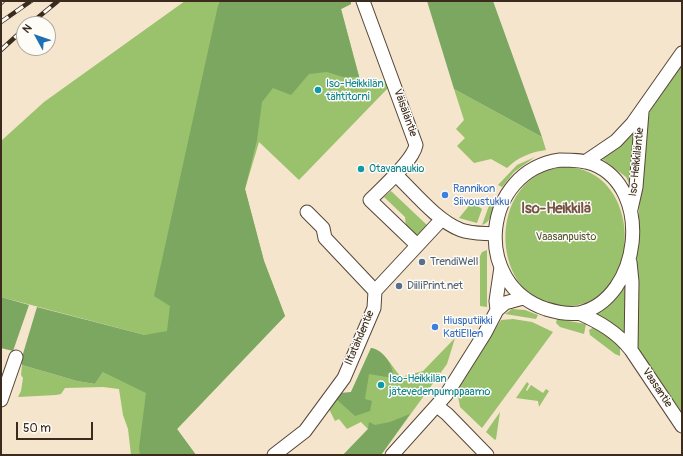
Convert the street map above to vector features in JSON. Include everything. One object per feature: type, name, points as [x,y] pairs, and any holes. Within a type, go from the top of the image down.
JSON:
[{"type":"street","name":"Väisäläntie","points":[[363,1],[416,145],[413,153],[395,174]]},
{"type":"street","name":"Iso-Heikkiläntie","points":[[585,162],[616,141],[642,112],[682,54]]},
{"type":"street","name":"Iso-Heikkiläntie","points":[[631,211],[636,187],[642,112]]},
{"type":"street","points":[[630,259],[621,280],[609,295],[594,306],[579,313],[558,313],[537,306],[523,298],[512,287],[501,267],[497,254],[495,234],[497,220],[505,197],[514,184],[524,174],[539,164],[568,160],[585,162],[601,169],[619,186],[628,200],[631,211],[632,233],[630,259],[632,282],[632,350]]},
{"type":"street","points":[[417,246],[370,200],[395,174],[442,219],[463,230],[495,234]]},
{"type":"street","points":[[307,212],[323,228],[325,238],[375,291],[442,219]]},
{"type":"street","points":[[497,310],[496,301],[501,267]]},
{"type":"street","name":"Iltatähdentie","points":[[274,455],[305,431],[344,378],[374,308],[375,291]]},
{"type":"street","points":[[392,455],[437,406],[485,333],[497,310],[505,303],[523,298]]},
{"type":"street","name":"Vaasantie","points":[[579,313],[605,326],[622,338],[632,350],[682,426]]},
{"type":"street","points":[[1,400],[16,357]]},
{"type":"street","points":[[437,406],[447,414],[487,455]]},
{"type":"green space","points":[[185,1],[219,1],[218,5],[224,1],[351,1],[351,4],[341,9],[362,87],[386,81],[388,88],[299,180],[259,142],[245,189],[264,261],[285,316],[177,429],[196,455],[131,455],[128,429],[123,415],[119,389],[103,387],[65,388],[61,394],[56,395],[18,397],[21,391],[23,378],[21,375],[22,365],[77,381],[95,384],[103,372],[145,335],[1,297],[1,141],[44,102]]},
{"type":"green space","points":[[219,1],[351,1],[351,4],[341,9],[359,77],[343,77],[327,72],[309,74],[291,95],[273,88],[262,102],[257,140],[245,189],[264,261],[285,316],[177,429],[196,455],[140,455],[139,448],[146,393],[103,372],[95,384],[77,381],[22,365],[22,357],[37,307],[145,335],[167,331],[170,306],[154,296]]},
{"type":"green space","points":[[427,1],[493,1],[542,137],[454,89]]},
{"type":"green space","points":[[682,63],[682,417],[638,351],[634,315],[643,129],[652,106]]},
{"type":"green space","points":[[454,89],[542,137],[546,150],[525,156],[507,168],[491,159],[474,163],[457,146],[465,138],[456,129],[464,120]]},
{"type":"green space","points":[[635,127],[631,187],[626,177],[601,158],[620,145]]},
{"type":"green space","points":[[535,157],[514,172],[502,187],[498,185],[517,165]]},
{"type":"green space","name":"Vaasanpuisto","points":[[564,167],[590,173],[609,188],[620,209],[625,234],[622,259],[612,282],[595,298],[571,306],[544,302],[524,288],[511,267],[506,242],[508,216],[519,193],[537,175]]},
{"type":"green space","points":[[391,191],[428,226],[416,236],[406,228],[405,217],[384,197]]},
{"type":"green space","points":[[491,200],[495,201],[490,218],[482,225]]},
{"type":"green space","points":[[472,202],[482,209],[477,223],[459,218]]},
{"type":"green space","points":[[487,250],[487,307],[480,306],[480,256],[482,252]]},
{"type":"green space","points":[[629,280],[627,336],[620,329],[596,314],[621,292]]},
{"type":"green space","points":[[1,297],[29,305],[13,351],[1,348]]},
{"type":"green space","points":[[512,309],[525,310],[538,315],[536,319],[505,314]]},
{"type":"green space","points":[[513,319],[532,322],[553,332],[482,428],[460,407],[458,396],[454,396],[501,320]]},
{"type":"green space","points":[[557,319],[586,324],[584,334],[560,327],[556,323]]},
{"type":"green space","points":[[594,327],[604,332],[620,347],[620,356],[615,354],[590,335],[589,330]]},
{"type":"green space","points":[[455,338],[447,364],[381,455],[343,455],[368,429],[361,422],[347,429],[339,419],[335,421],[328,407],[336,398],[351,392],[371,348],[380,352],[401,377],[423,371]]},
{"type":"green space","points":[[371,348],[376,349],[387,359],[392,369],[393,378],[369,374],[365,399],[372,401],[370,411],[355,416],[334,397],[340,393],[351,392]]},
{"type":"green space","points":[[527,382],[529,384],[526,390],[527,391],[531,385],[543,393],[546,389],[549,391],[539,407],[538,401],[516,398]]},
{"type":"green space","points":[[500,412],[496,439],[495,440],[486,432]]},
{"type":"green space","points":[[410,414],[381,455],[343,455],[368,429],[369,422],[375,425],[390,422]]},
{"type":"railway","points":[[1,22],[31,1]]},
{"type":"railway","points":[[40,16],[58,1]]},
{"type":"railway","points":[[1,50],[16,36]]},
{"type":"place","name":"Iso-Heikkilän tähtitorni","points":[[318,90]]},
{"type":"place","name":"Otavanaukio","points":[[361,169]]},
{"type":"place","name":"Rannikon Siivoustukku","points":[[445,195]]},
{"type":"place","name":"TrendiWell","points":[[422,262]]},
{"type":"place","name":"DiiliPrint.net","points":[[399,286]]},
{"type":"place","name":"Hiusputiikki KatiEllen","points":[[435,327]]},
{"type":"place","name":"Iso-Heikkilän jätevedenpumppaamo","points":[[381,385]]},
{"type":"district","name":"Iso-Heikkilä","points":[[556,209]]}]
